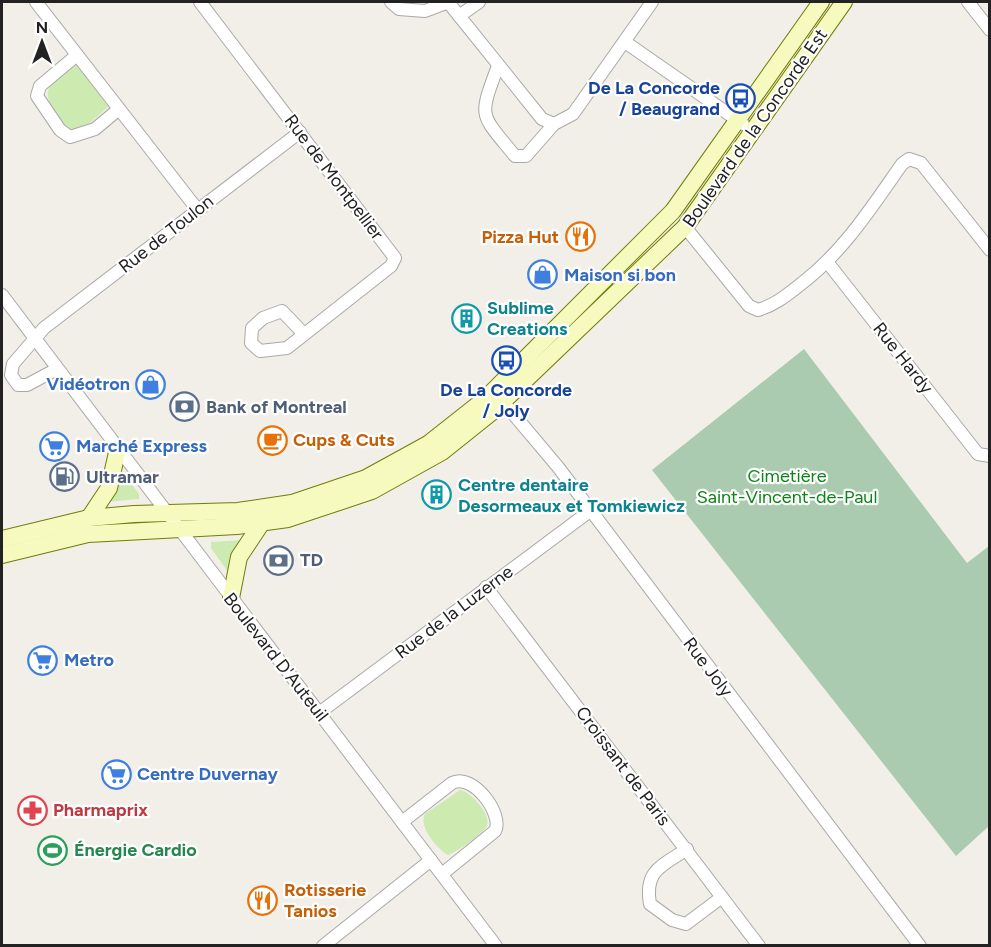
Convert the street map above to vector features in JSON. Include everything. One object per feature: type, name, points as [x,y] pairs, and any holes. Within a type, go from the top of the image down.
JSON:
[{"type":"street","points":[[36,2],[197,209]]},
{"type":"street","name":"Rue de Montpellier","points":[[200,2],[395,258],[391,266],[304,334]]},
{"type":"street","points":[[391,2],[399,9],[425,11],[448,2],[542,118],[554,124]]},
{"type":"street","points":[[459,16],[479,2]]},
{"type":"street","points":[[498,66],[483,104],[487,121],[515,156],[526,156],[554,124],[573,114],[652,2]]},
{"type":"street","name":"Boulevard de la Concorde Est","points":[[2,555],[88,534],[261,524],[322,510],[395,480],[455,443],[673,211],[821,2]]},
{"type":"street","name":"Boulevard de la Concorde Est","points":[[89,518],[258,509],[342,488],[386,469],[499,396],[686,227],[844,2]]},
{"type":"street","points":[[968,2],[990,30]]},
{"type":"street","points":[[625,42],[754,131]]},
{"type":"street","points":[[77,55],[40,86],[36,96],[60,130],[70,137],[95,129],[119,109]]},
{"type":"street","name":"Rue de Toulon","points":[[34,340],[44,328],[300,132]]},
{"type":"street","points":[[686,227],[749,306],[758,310],[773,305],[828,263],[851,238],[902,164],[909,159],[921,163],[990,250]]},
{"type":"street","name":"Rue Hardy","points":[[828,263],[984,455]]},
{"type":"street","name":"Boulevard D'Auteuil","points":[[2,295],[496,945]]},
{"type":"street","points":[[34,340],[13,364],[11,375],[18,385],[27,385],[57,369]]},
{"type":"street","name":"Rue Joly","points":[[499,396],[590,511],[920,945]]},
{"type":"street","points":[[2,539],[89,518],[110,488],[118,448]]},
{"type":"street","name":"Rue de la Luzerne","points":[[319,713],[590,511]]},
{"type":"street","points":[[231,598],[239,557],[261,524]]},
{"type":"street","name":"Croissant de Paris","points":[[486,587],[759,945]]},
{"type":"street","points":[[402,822],[458,780],[472,783],[489,805],[498,819],[495,831],[442,874]]},
{"type":"street","points":[[687,849],[654,872],[646,887],[650,904],[672,920],[686,924],[722,897]]},
{"type":"street","points":[[322,945],[431,860]]},
{"type":"green space","points":[[72,64],[81,65],[109,106],[83,129],[73,132],[64,124],[48,98],[50,86]]},
{"type":"green space","name":"Cimetière Saint-Vincent-de-Paul","points":[[804,349],[967,563],[989,546],[989,826],[956,856],[652,470]]},
{"type":"green space","points":[[122,472],[139,494],[139,499],[106,502],[119,473]]},
{"type":"green space","points":[[243,540],[228,572],[211,548],[211,542]]},
{"type":"green space","points":[[460,790],[469,794],[479,804],[488,821],[481,833],[448,855],[439,848],[426,831],[424,819],[425,814]]},
{"type":"place","name":"De La Concorde / Beaugrand","points":[[741,98]]},
{"type":"place","name":"Pizza Hut","points":[[580,237]]},
{"type":"place","name":"Maison si bon","points":[[543,275]]},
{"type":"place","name":"Sublime Creations","points":[[466,318]]},
{"type":"place","name":"De La Concorde / Joly","points":[[506,361]]},
{"type":"place","name":"Vidéotron","points":[[151,384]]},
{"type":"place","name":"Bank of Montreal","points":[[185,407]]},
{"type":"place","name":"Cups & Cuts","points":[[272,440]]},
{"type":"place","name":"Marché Express","points":[[55,446]]},
{"type":"place","name":"Ultramar","points":[[65,477]]},
{"type":"place","name":"Centre dentaire Desormeaux et Tomkiewicz","points":[[437,495]]},
{"type":"place","name":"TD","points":[[279,560]]},
{"type":"place","name":"Metro","points":[[43,660]]},
{"type":"place","name":"Centre Duvernay","points":[[116,774]]},
{"type":"place","name":"Pharmaprix","points":[[32,810]]},
{"type":"place","name":"Énergie Cardio","points":[[53,850]]},
{"type":"place","name":"Rotisserie Tanios","points":[[263,900]]}]
